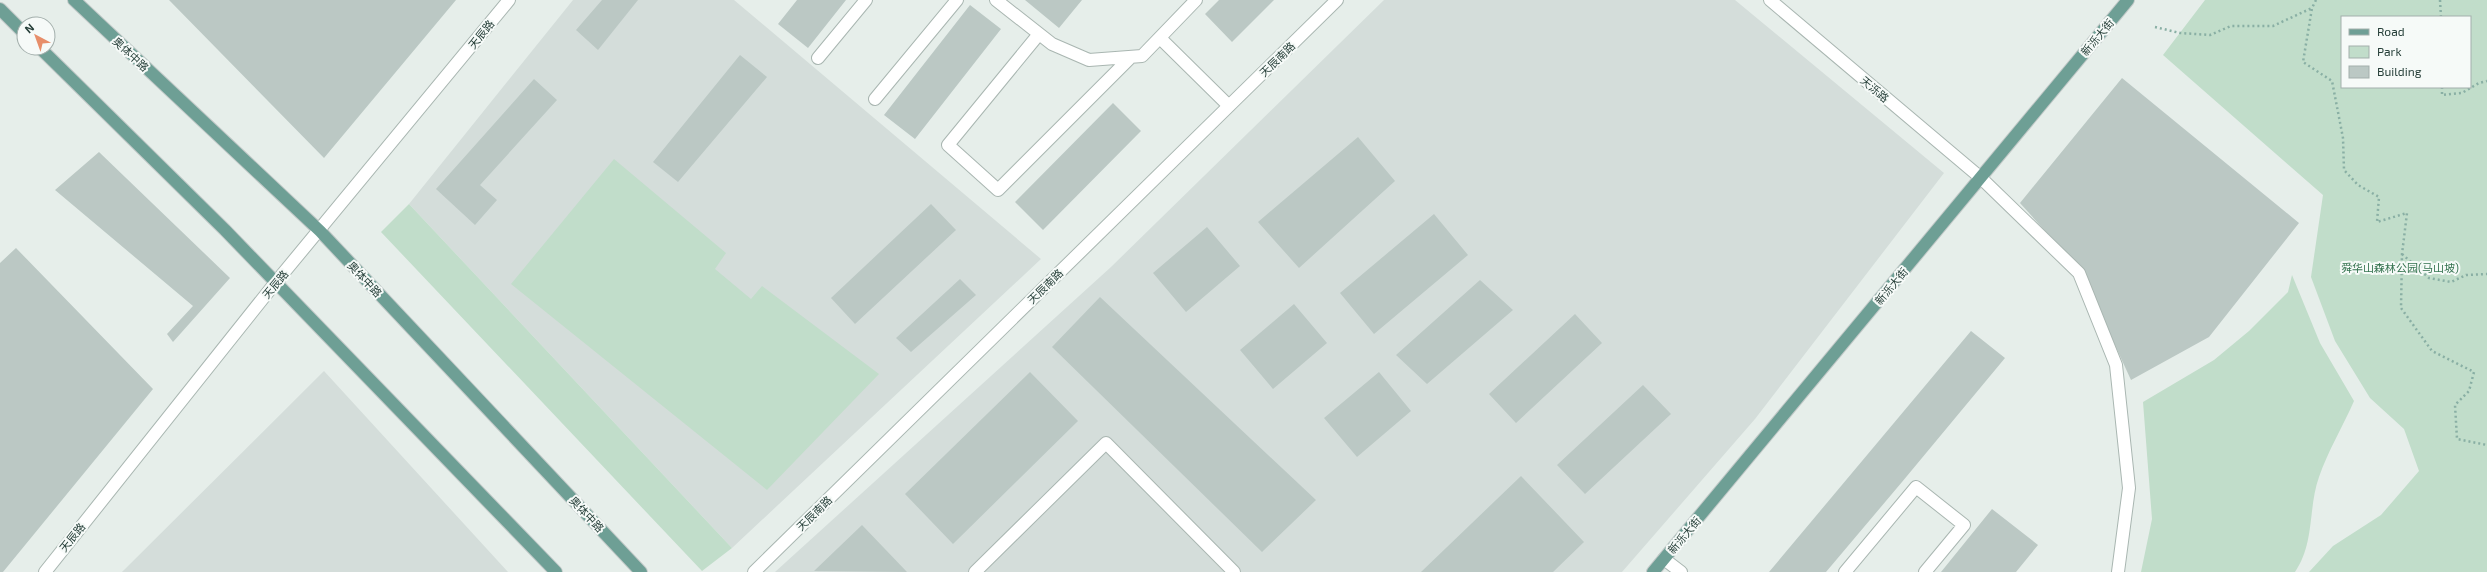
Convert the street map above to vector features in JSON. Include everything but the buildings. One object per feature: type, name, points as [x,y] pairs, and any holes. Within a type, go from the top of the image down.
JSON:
[{"type":"main road","name":"奥体中路","points":[[74,0],[320,231],[641,572]]},
{"type":"main road","name":"新泺大街","points":[[1653,572],[2128,0]]},
{"type":"main road","points":[[0,9],[16,25]]},
{"type":"main road","points":[[48,56],[276,282],[556,572]]},
{"type":"street","name":"天辰路","points":[[45,572],[276,282],[320,231],[510,0]]},
{"type":"street","points":[[818,58],[866,0]]},
{"type":"street","points":[[875,99],[957,0]]},
{"type":"street","points":[[996,0],[1052,44],[1089,60],[1142,56],[1161,39],[1196,0]]},
{"type":"street","name":"天辰南路","points":[[754,572],[1337,0]]},
{"type":"street","name":"天泺路","points":[[1770,0],[1980,178],[2079,273],[2116,365],[2129,488],[2118,572]]},
{"type":"street","points":[[1039,34],[948,144],[998,190],[1131,57]]},
{"type":"street","points":[[1161,39],[1229,106]]},
{"type":"street","points":[[975,572],[1106,443],[1234,572]]},
{"type":"street","points":[[1845,572],[1916,487],[1964,525],[1925,572]]},
{"type":"street","points":[[1664,559],[1681,572]]},
{"type":"path","points":[[2316,0],[2312,8],[2303,62],[2332,81],[2343,138],[2344,170],[2358,186],[2379,197],[2377,222],[2407,213],[2402,254],[2401,308],[2432,351],[2474,372],[2469,391],[2455,405],[2458,439],[2487,445]]},
{"type":"path","points":[[2440,0],[2441,16]]},
{"type":"path","points":[[2155,27],[2180,33],[2210,35],[2231,26],[2273,26],[2312,8]]},
{"type":"path","points":[[2471,88],[2479,83],[2487,82]]},
{"type":"path","points":[[2442,88],[2442,95],[2462,93],[2470,88]]},
{"type":"path","points":[[2402,254],[2429,278],[2451,282],[2466,275],[2487,274]]},
{"type":"shaded area","points":[[573,0],[734,0],[1041,259],[732,548],[409,204]]},
{"type":"shaded area","points":[[1384,0],[1735,0],[1944,173],[1755,419],[1622,572],[775,572],[1111,267]]},
{"type":"shaded area","points":[[324,371],[508,572],[122,572]]},
{"type":"green space","name":"舜华山森林公园(马山坡)","points":[[2205,0],[2487,0],[2487,572],[2309,572],[2333,546],[2381,515],[2419,471],[2404,429],[2370,398],[2335,341],[2311,277],[2323,195],[2163,55]]},
{"type":"green space","points":[[614,159],[726,253],[715,269],[751,299],[762,286],[879,374],[767,490],[511,284]]},
{"type":"green space","points":[[409,204],[732,548],[702,571],[381,232]]},
{"type":"green space","points":[[2292,275],[2320,343],[2354,401],[2319,477],[2313,500],[2306,549],[2301,561],[2295,572],[2141,572],[2152,519],[2143,402],[2214,360],[2249,331],[2288,292]]}]
